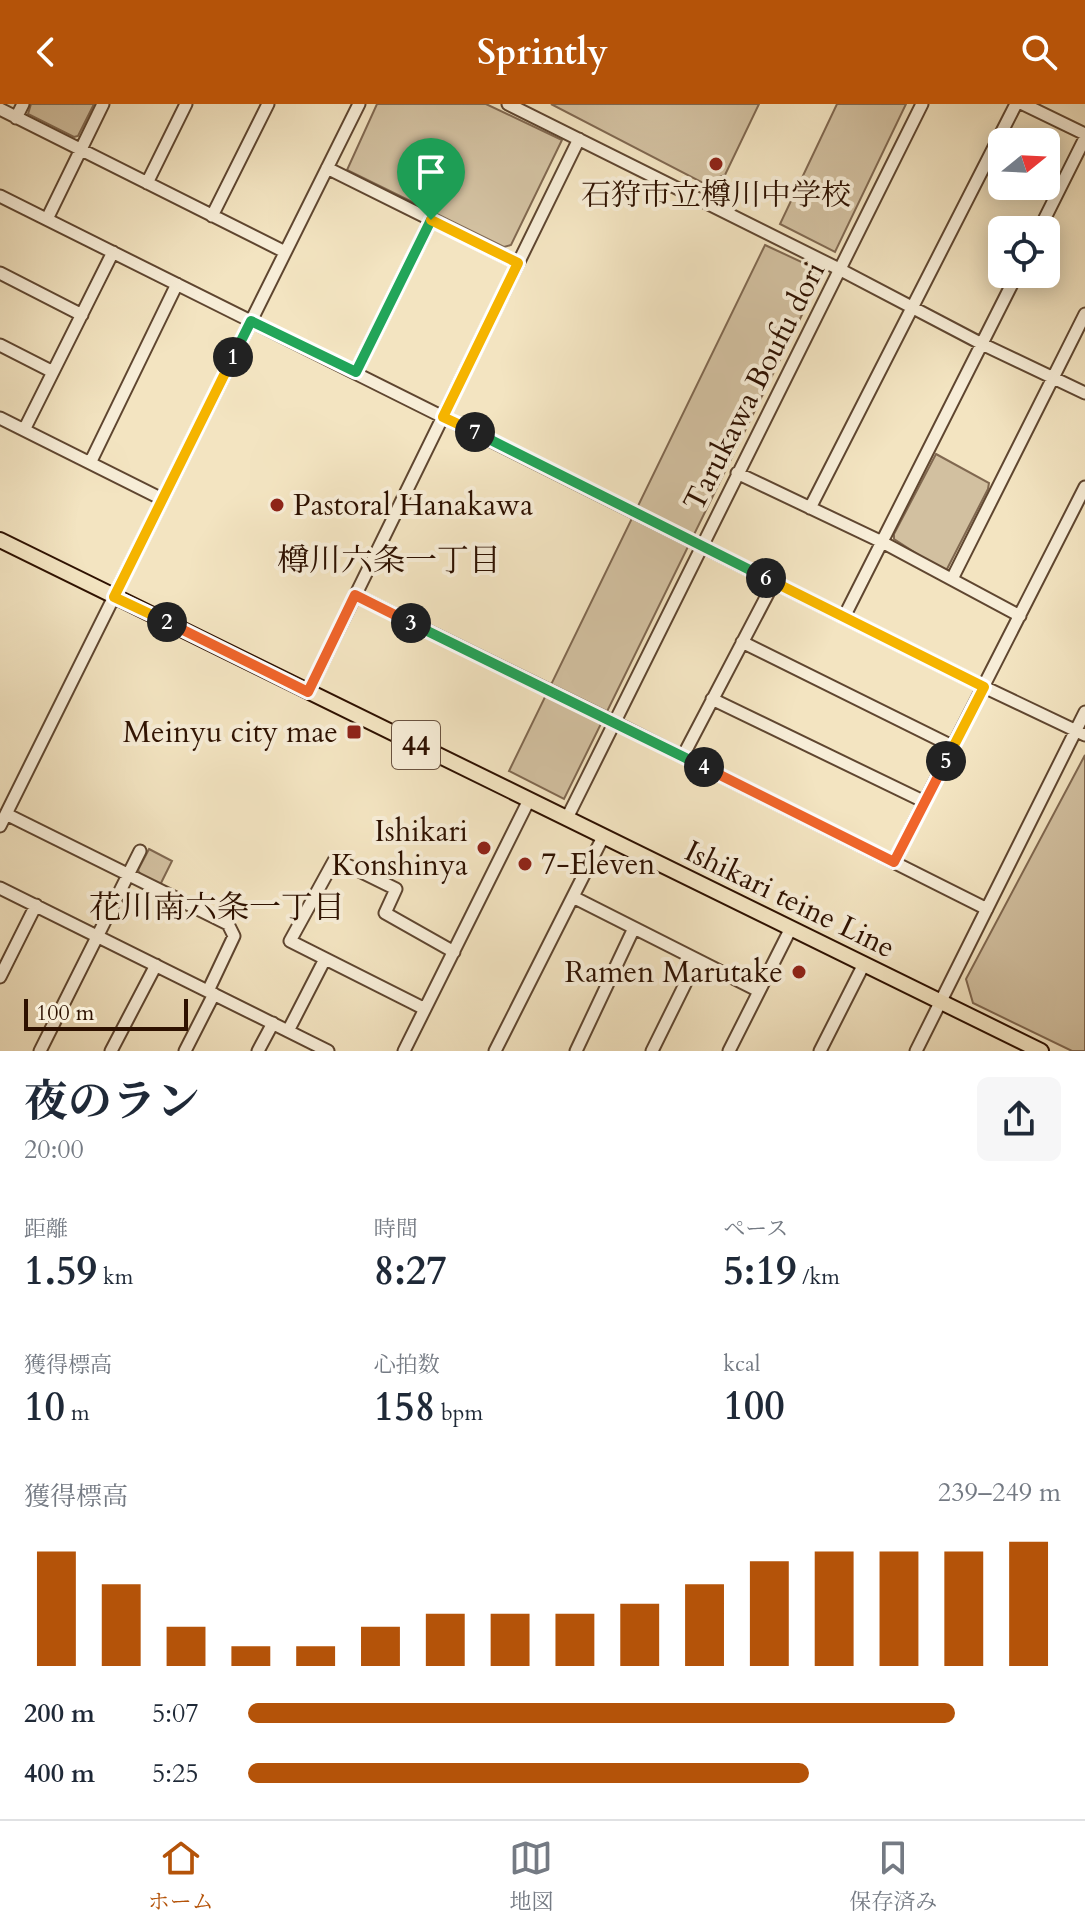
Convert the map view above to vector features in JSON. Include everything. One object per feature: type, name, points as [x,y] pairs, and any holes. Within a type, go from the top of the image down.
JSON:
[{"type":"main road","name":"Ishikari teine Line","points":[[0,540],[1041,1051]]},
{"type":"street","points":[[16,118],[23,104]]},
{"type":"street","points":[[47,219],[103,104]]},
{"type":"street","points":[[147,183],[186,104]]},
{"type":"street","points":[[212,216],[268,104]]},
{"type":"street","points":[[0,826],[359,104]]},
{"type":"street","points":[[508,104],[1085,393]]},
{"type":"street","name":"Tarukawa Boufu dori","points":[[567,818],[922,104]]},
{"type":"street","points":[[810,508],[1016,104]]},
{"type":"street","points":[[1023,104],[1085,136],[1046,216]]},
{"type":"street","points":[[0,109],[285,252]]},
{"type":"street","points":[[308,692],[579,139]]},
{"type":"street","points":[[327,168],[518,263]]},
{"type":"street","points":[[0,196],[1080,733]]},
{"type":"street","points":[[356,372],[431,220]]},
{"type":"street","points":[[24,430],[113,252]]},
{"type":"street","points":[[0,273],[82,315]]},
{"type":"street","points":[[90,463],[177,284]]},
{"type":"street","points":[[844,617],[1010,288]]},
{"type":"street","points":[[952,579],[1085,314]]},
{"type":"street","points":[[0,345],[53,372]]},
{"type":"street","points":[[0,418],[162,499]]},
{"type":"street","points":[[737,473],[882,542],[1020,616]]},
{"type":"street","points":[[894,862],[1085,487]]},
{"type":"street","points":[[683,756],[774,582]]},
{"type":"street","points":[[355,595],[987,909]]},
{"type":"street","points":[[742,642],[954,747]]},
{"type":"street","points":[[712,699],[925,802]]},
{"type":"street","points":[[916,1051],[1080,733],[1085,712]]},
{"type":"street","points":[[404,1051],[529,800]]},
{"type":"street","points":[[6,814],[228,924],[234,936],[185,1051]]},
{"type":"street","points":[[495,1051],[603,837]]},
{"type":"street","points":[[40,1051],[140,851]]},
{"type":"street","points":[[425,1009],[290,941],[335,859],[396,889],[385,913],[454,952]]},
{"type":"street","points":[[0,888],[328,1051]]},
{"type":"street","points":[[573,897],[759,991]]},
{"type":"street","points":[[0,977],[36,905]]},
{"type":"street","points":[[576,1051],[634,928]]},
{"type":"street","points":[[729,1051],[791,928]]},
{"type":"street","points":[[288,1031],[325,959]]},
{"type":"street","points":[[652,1051],[697,960]]},
{"type":"street","points":[[820,1051],[864,964]]},
{"type":"street","points":[[111,1051],[156,965]]},
{"type":"street","points":[[258,1051],[273,1023]]},
{"type":"shaded area","points":[[31,104],[94,104],[78,136],[74,137],[28,114]]},
{"type":"shaded area","points":[[377,104],[486,104],[562,140],[511,245],[504,247],[347,170]]},
{"type":"shaded area","points":[[551,104],[759,104],[725,175],[703,183]]},
{"type":"shaded area","points":[[837,104],[906,104],[835,252],[780,224]]},
{"type":"shaded area","points":[[765,245],[823,272],[564,799],[509,771]]},
{"type":"shaded area","points":[[936,454],[989,483],[947,569],[942,570],[894,539]]},
{"type":"shaded area","points":[[1085,755],[1085,1051],[1072,1051],[973,1003],[966,979]]},
{"type":"shaded area","points":[[149,849],[172,861],[160,885],[138,870]]},
{"type":"place","name":"石狩市立樽川中学校","points":[[716,164]]},
{"type":"place","name":"Pastoral Hanakawa","points":[[277,505]]},
{"type":"place","name":"Meinyu city mae","points":[[354,732]]},
{"type":"place","name":"Ishikari Konshinya","points":[[484,848]]},
{"type":"place","name":"7-Eleven","points":[[525,864]]},
{"type":"place","name":"Ramen Marutake","points":[[799,972]]},
{"type":"district","name":"樽川六条一丁目","points":[[389,560]]},
{"type":"district","name":"花川南六条一丁目","points":[[217,907]]},
{"type":"route","points":[[431,220],[518,263],[443,417],[984,687],[894,862],[355,595],[308,692],[114,597],[251,321],[356,372],[431,220]]}]
